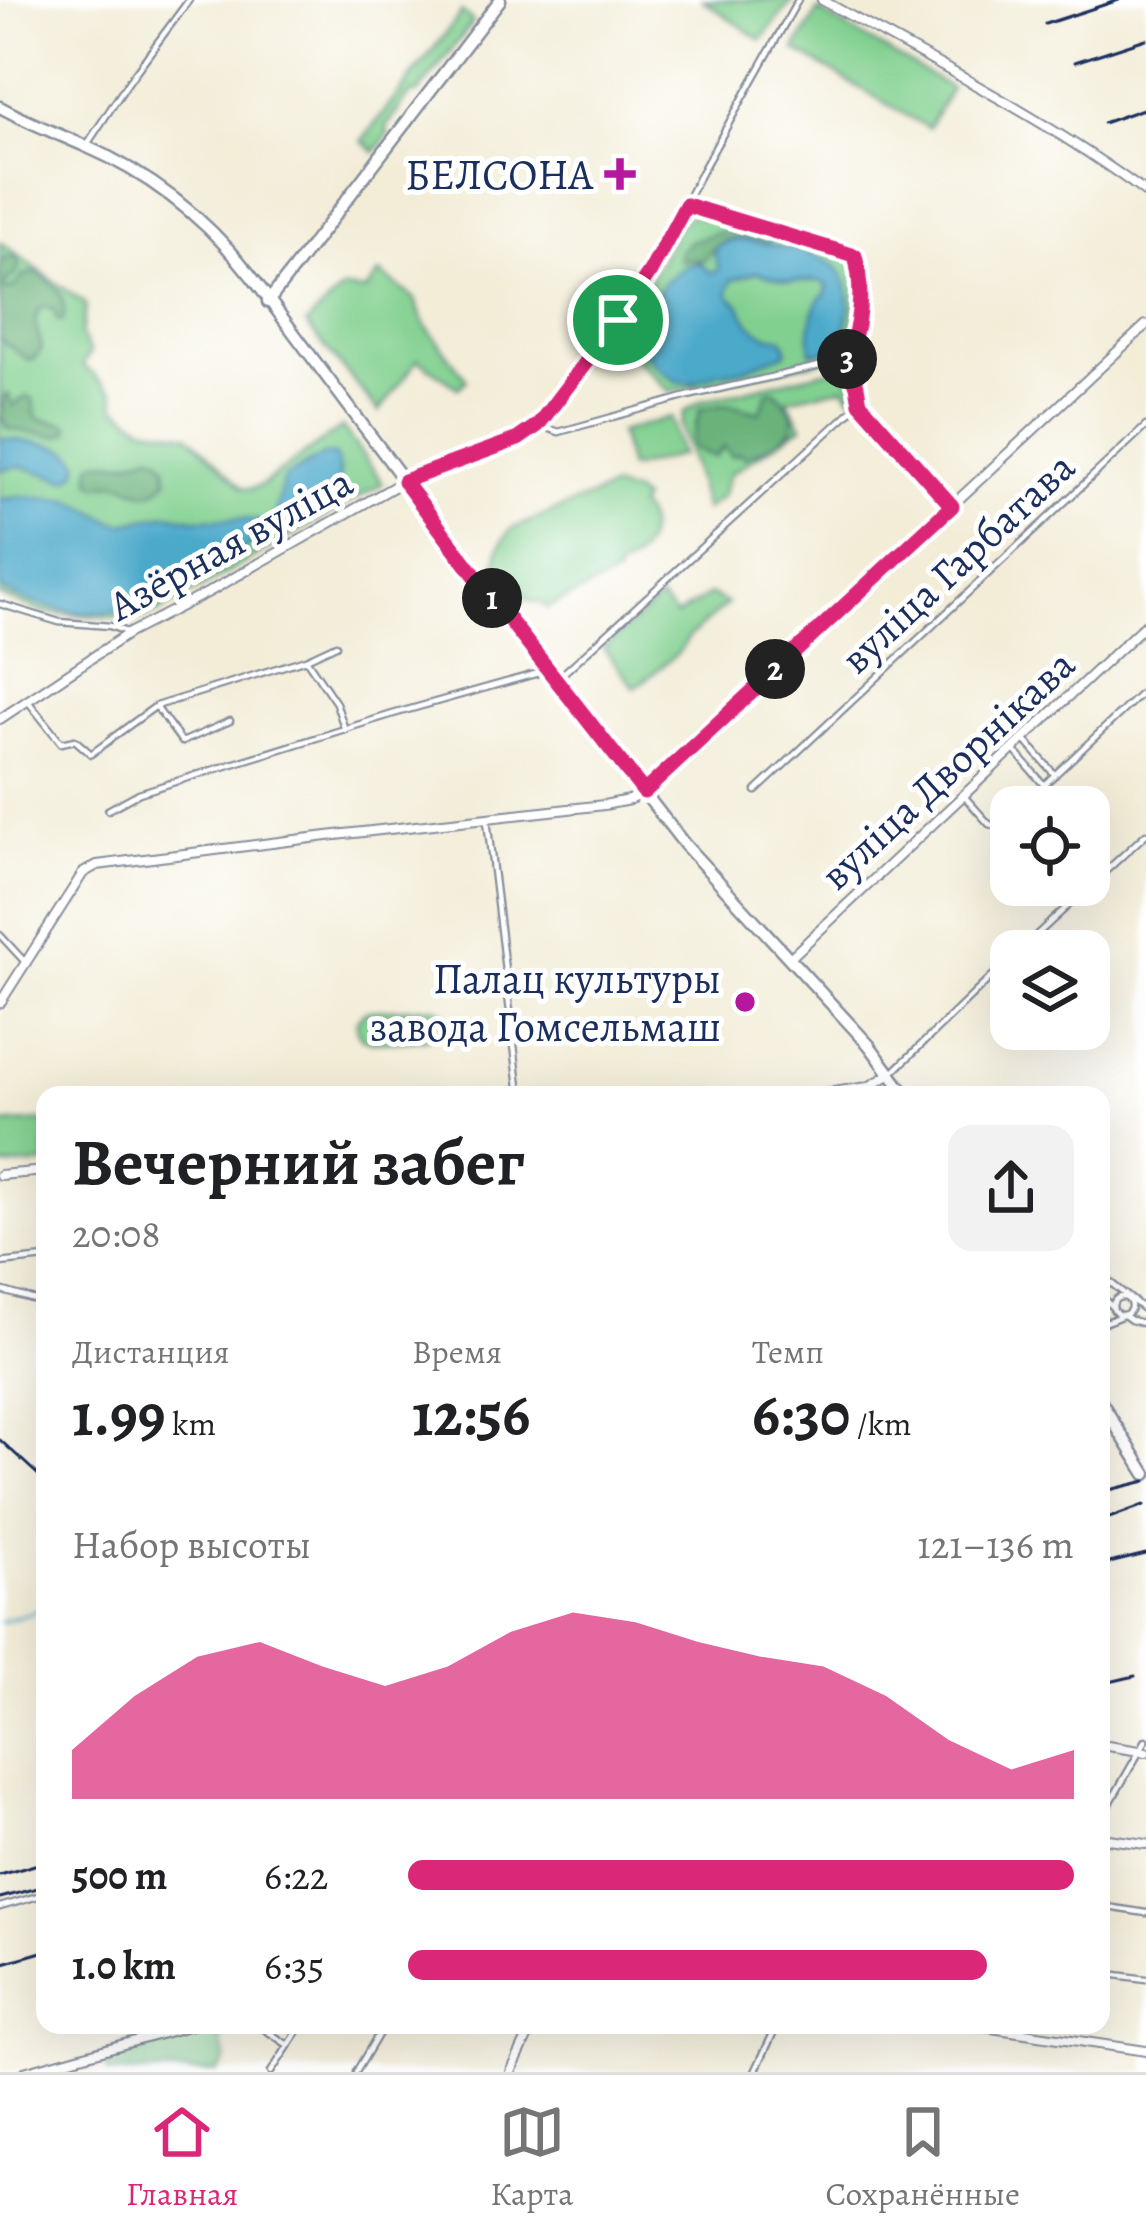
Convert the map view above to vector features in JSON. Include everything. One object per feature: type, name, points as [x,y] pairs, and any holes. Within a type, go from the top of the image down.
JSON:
[{"type":"main road","points":[[268,302],[500,0]]},
{"type":"main road","points":[[0,107],[132,171],[191,210],[236,256],[685,845],[869,1046],[900,1086]]},
{"type":"main road","points":[[1110,1416],[1146,1474]]},
{"type":"street","points":[[86,146],[189,0]]},
{"type":"street","points":[[538,425],[650,272],[799,0]]},
{"type":"street","points":[[822,0],[974,84],[1146,193]]},
{"type":"street","points":[[686,205],[855,256],[857,317],[846,360],[860,403],[952,506]]},
{"type":"street","points":[[0,1003],[83,873],[97,866],[604,806],[644,792],[1146,325]]},
{"type":"street","name":"Азёрная вуліца","points":[[0,719],[129,633],[404,481],[518,439],[538,425],[559,432],[846,360]]},
{"type":"street","points":[[109,811],[139,793],[345,730],[553,675],[860,403]]},
{"type":"street","name":"вуліца Гарбатава","points":[[755,791],[1146,426]]},
{"type":"street","points":[[0,604],[58,622],[110,626],[129,633]]},
{"type":"street","name":"вуліца Дворнікава","points":[[789,959],[1146,624]]},
{"type":"street","points":[[26,700],[62,743],[75,740],[91,754],[156,706],[335,645]]},
{"type":"street","points":[[306,658],[336,703],[345,730]]},
{"type":"street","points":[[1012,748],[1044,785],[1145,692]]},
{"type":"street","points":[[156,706],[182,742],[230,721]]},
{"type":"street","points":[[1023,738],[1055,775]]},
{"type":"street","points":[[963,795],[990,824]]},
{"type":"street","points":[[487,820],[519,1086]]},
{"type":"street","points":[[1110,867],[1146,834]]},
{"type":"street","points":[[1042,930],[1068,906]]},
{"type":"street","points":[[0,935],[26,962]]},
{"type":"street","points":[[870,1086],[891,1074],[990,978]]},
{"type":"street","points":[[0,1174],[36,1172]]},
{"type":"street","points":[[0,1263],[36,1259]]},
{"type":"street","points":[[1110,1283],[1146,1311]]},
{"type":"street","points":[[0,1290],[36,1301]]},
{"type":"street","points":[[1110,1318],[1131,1309],[1129,1299]]},
{"type":"street","points":[[1118,1313],[1114,1302],[1129,1299]]},
{"type":"street","points":[[1110,1305],[1146,1324]]},
{"type":"street","points":[[1110,1804],[1146,1740]]},
{"type":"street","points":[[1110,1747],[1142,1752]]},
{"type":"street","points":[[1110,1839],[1146,1844]]},
{"type":"street","points":[[0,1907],[36,1897]]},
{"type":"street","points":[[1110,1907],[1146,1913]]},
{"type":"street","points":[[1110,1974],[1146,1979]]},
{"type":"street","points":[[24,2072],[160,2034]]},
{"type":"street","points":[[272,2034],[289,2045]]},
{"type":"street","points":[[271,2072],[296,2034]]},
{"type":"street","points":[[356,2072],[379,2034]]},
{"type":"street","points":[[511,2072],[529,2034]]},
{"type":"street","points":[[755,2072],[773,2034]]},
{"type":"street","points":[[1042,2034],[1146,2051]]},
{"type":"green space","points":[[703,0],[793,0],[761,40]]},
{"type":"green space","points":[[818,11],[951,88],[928,128],[795,50]]},
{"type":"green space","points":[[462,12],[473,22],[418,93],[410,94],[375,152],[362,141]]},
{"type":"green space","points":[[693,214],[850,262],[856,279],[855,302],[850,336],[842,352],[833,358],[670,392],[613,336],[681,222]]},
{"type":"green space","points":[[728,230],[756,231],[770,239],[766,243],[728,239],[704,260],[680,260],[680,251],[690,241]]},
{"type":"green space","points":[[0,242],[83,302],[81,335],[90,353],[82,365],[114,393],[115,406],[143,426],[188,434],[243,488],[252,489],[342,427],[383,483],[192,593],[136,619],[44,613],[0,596]]},
{"type":"green space","points":[[12,255],[19,268],[6,281],[5,289],[35,272],[54,286],[64,305],[63,321],[49,307],[38,313],[42,349],[33,360],[0,339],[0,265]]},
{"type":"green space","points":[[380,273],[414,298],[424,323],[467,380],[458,388],[418,359],[379,412],[306,324],[343,289],[366,291]]},
{"type":"green space","points":[[833,369],[845,372],[854,401],[845,387],[787,399],[802,426],[730,474],[722,496],[705,510],[681,425],[684,412],[701,401]]},
{"type":"green space","points":[[774,390],[793,415],[789,432],[781,439],[744,457],[740,453],[732,456],[724,447],[714,457],[694,449],[700,409],[729,404],[760,412],[768,392]]},
{"type":"green space","points":[[8,394],[13,405],[26,397],[33,399],[36,417],[69,427],[68,433],[54,436],[9,429],[1,417]]},
{"type":"green space","points":[[671,417],[681,455],[629,469],[619,432]]},
{"type":"green space","points":[[151,454],[166,465],[167,480],[153,491],[118,483],[97,485],[91,480],[91,467],[97,461],[125,462]]},
{"type":"green space","points":[[612,488],[642,500],[638,506],[648,534],[634,559],[616,570],[617,575],[547,608],[508,587],[501,577],[498,555],[511,529]]},
{"type":"green space","points":[[710,594],[727,604],[635,688],[603,648],[660,599],[676,616]]},
{"type":"green space","points":[[434,1007],[446,1020],[438,1034],[427,1038],[369,1041],[357,1029],[358,1018],[371,1010]]},
{"type":"green space","points":[[36,1122],[36,1165],[0,1167],[0,1124]]},
{"type":"green space","points":[[175,2034],[225,2034],[220,2038],[226,2060],[217,2072],[108,2072],[115,2050]]},
{"type":"water","points":[[737,240],[806,253],[839,270],[849,306],[842,334],[824,351],[811,352],[812,319],[827,285],[757,272],[732,280],[729,294],[757,330],[782,338],[786,353],[692,383],[676,381],[637,343],[638,326],[665,281],[696,263],[717,272],[716,248]]},
{"type":"water","points":[[0,438],[67,451],[79,463],[77,473],[63,479],[20,466],[0,470]]},
{"type":"water","points":[[325,454],[335,456],[338,466],[339,483],[333,496],[145,603],[111,612],[79,612],[30,602],[0,589],[0,500],[20,496],[71,500],[124,524],[166,514],[267,523],[275,515],[284,478]]},
{"type":"waterway","points":[[0,1622],[36,1611]]},
{"type":"railway","points":[[1045,24],[1119,0]]},
{"type":"railway","points":[[1075,62],[1146,39]]},
{"type":"railway","points":[[1103,123],[1146,108]]},
{"type":"railway","points":[[0,1440],[36,1473]]},
{"type":"railway","points":[[1110,1490],[1146,1481]]},
{"type":"railway","points":[[1110,1518],[1144,1505]]},
{"type":"railway","points":[[1110,1563],[1146,1554]]},
{"type":"railway","points":[[1110,1682],[1135,1676]]},
{"type":"railway","points":[[0,1875],[36,1865]]},
{"type":"railway","points":[[0,1898],[36,1888]]},
{"type":"railway","points":[[0,1964],[36,1954]]},
{"type":"place","name":"БЕЛСОНА","points":[[620,174]]},
{"type":"place","name":"Палац культуры завода Гомсельмаш","points":[[745,1002]]},
{"type":"route","points":[[686,205],[855,256],[858,305],[846,360],[860,403],[952,506],[644,792],[404,481],[529,433],[618,320],[686,205]]}]
